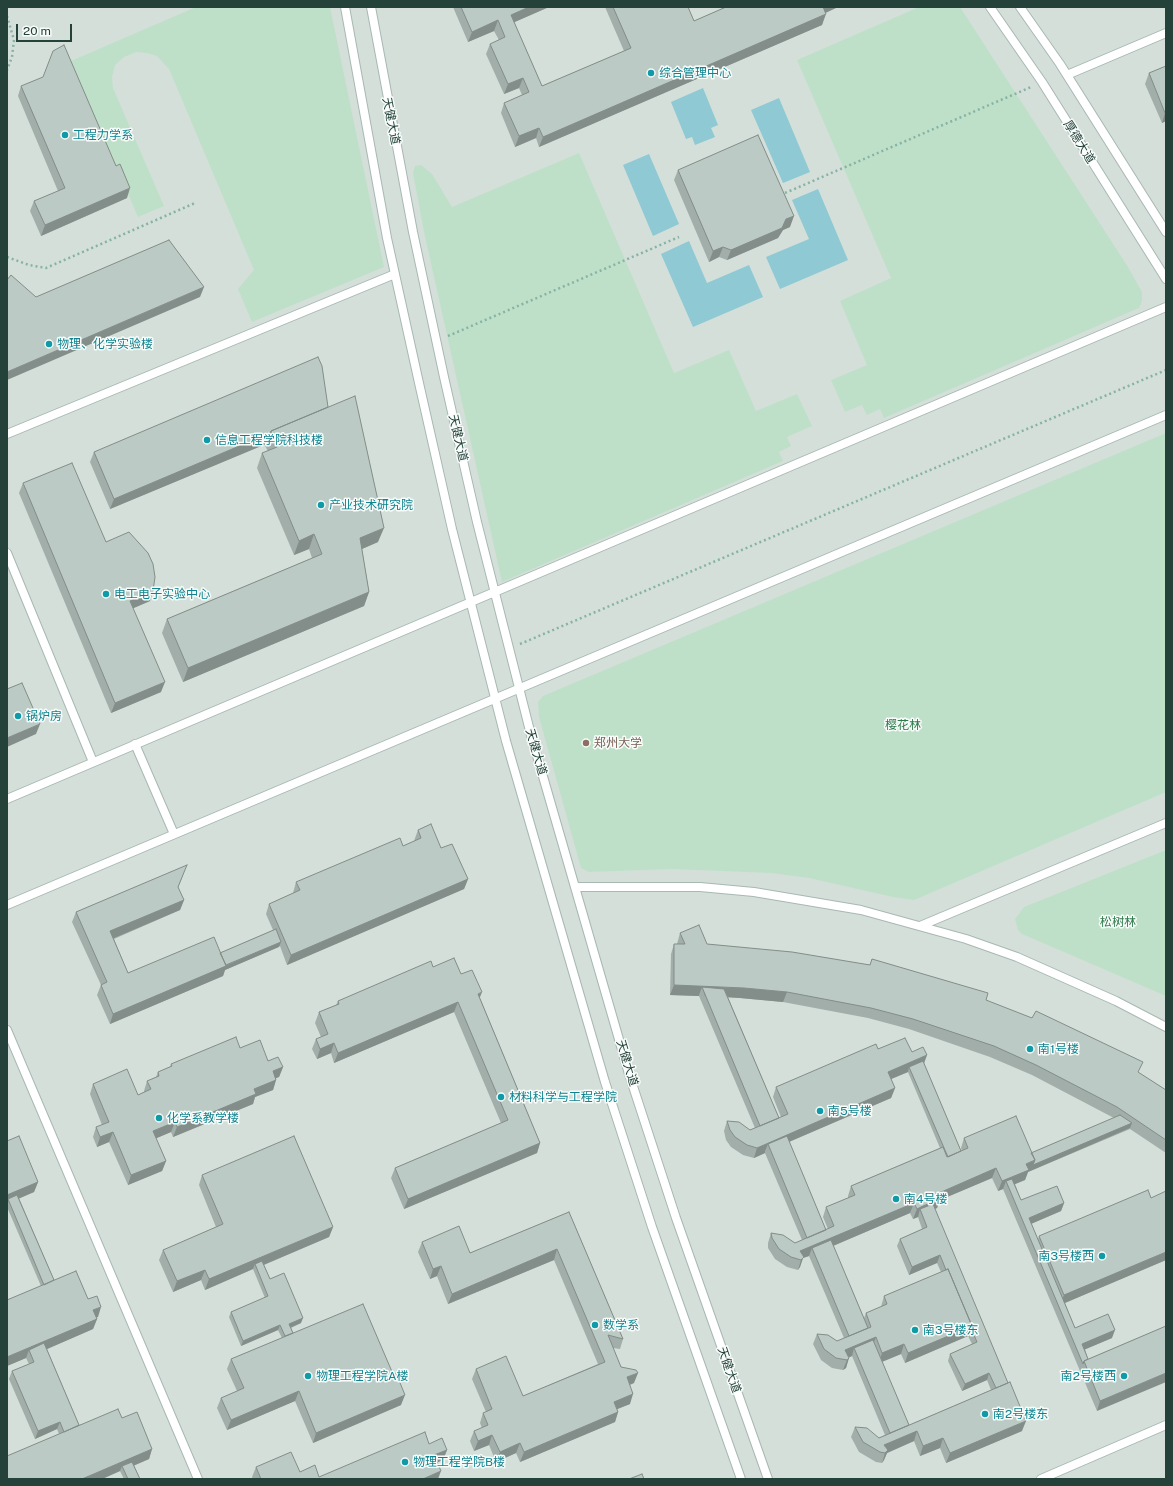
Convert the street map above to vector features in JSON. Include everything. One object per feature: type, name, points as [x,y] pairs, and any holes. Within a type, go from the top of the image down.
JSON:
[{"type":"lane","points":[[345,7],[395,274],[452,529],[495,699],[605,1082],[654,1234],[741,1479]]},
{"type":"lane","name":"天健大道","points":[[371,7],[413,232],[436,341],[494,592],[519,688],[629,1074],[669,1196],[768,1479]]},
{"type":"lane","name":"厚德大道","points":[[990,7],[1042,82],[1166,279]]},
{"type":"lane","points":[[1020,7],[1067,75],[1166,232]]},
{"type":"lane","points":[[1067,75],[1166,33]]},
{"type":"lane","points":[[7,434],[395,274]]},
{"type":"lane","points":[[7,799],[1166,306]]},
{"type":"lane","points":[[7,905],[1166,415]]},
{"type":"lane","points":[[7,552],[94,762]]},
{"type":"lane","points":[[136,744],[174,834]]},
{"type":"lane","points":[[920,926],[1166,823]]},
{"type":"lane","points":[[575,887],[700,886],[754,892],[861,910],[920,926],[1017,957],[1067,978],[1166,1027]]},
{"type":"lane","points":[[7,1030],[198,1479]]},
{"type":"lane","points":[[1041,1479],[1166,1425]]},
{"type":"path","points":[[7,16],[14,40],[12,57],[7,70]]},
{"type":"path","points":[[785,192],[1042,82]]},
{"type":"path","points":[[7,257],[29,265],[46,268],[195,203]]},
{"type":"path","points":[[436,341],[679,237]]},
{"type":"path","points":[[509,648],[1166,370]]},
{"type":"shaded area","name":"郑州大学","points":[[7,7],[1166,7],[1166,1479],[7,1479]]},
{"type":"green space","points":[[196,7],[330,7],[384,267],[252,322],[238,289],[254,270],[169,69],[157,56],[136,52],[124,57],[115,65],[112,77],[113,88],[164,206],[138,217],[71,61]]},
{"type":"green space","points":[[919,7],[960,7],[1128,267],[1142,292],[1142,301],[1139,308],[884,418],[880,409],[867,415],[862,405],[845,412],[831,380],[867,365],[840,301],[891,278],[797,60]]},
{"type":"green space","points":[[579,153],[674,373],[729,350],[756,411],[797,394],[812,426],[787,437],[791,446],[779,452],[783,461],[502,582],[424,232],[413,173],[415,166],[421,165],[432,174],[452,207]]},
{"type":"green space","name":"樱花林","points":[[1166,433],[1166,792],[914,900],[893,897],[809,878],[771,873],[671,869],[589,872],[581,868],[539,717],[538,702],[543,696]]},
{"type":"green space","name":"松树林","points":[[1166,850],[1166,996],[1022,934],[1018,930],[1015,919],[1024,907]]},
{"type":"water","points":[[703,88],[718,125],[711,128],[715,137],[695,145],[692,137],[686,139],[671,102]]},
{"type":"water","points":[[779,98],[810,172],[783,183],[751,110]]},
{"type":"water","points":[[649,154],[679,224],[653,236],[623,165]]},
{"type":"water","points":[[818,189],[848,260],[780,289],[766,257],[809,239],[792,200]]},
{"type":"water","points":[[689,241],[707,283],[749,265],[763,297],[693,327],[661,254]]},
{"type":"building","name":"综合管理中心","points":[[461,7],[529,7],[511,15],[542,86],[631,48],[613,7],[688,7],[694,21],[726,7],[823,7],[826,14],[543,137],[539,128],[519,136],[504,103],[529,92],[523,78],[508,84],[490,44],[505,37],[498,20],[472,32]]},
{"type":"building","name":"工程力学系","points":[[64,45],[116,166],[120,164],[130,188],[45,225],[34,201],[65,188],[21,86],[43,77],[53,51]]},
{"type":"building","points":[[1166,66],[1166,113],[1165,113],[1149,73]]},
{"type":"building","points":[[758,135],[794,216],[786,219],[782,228],[731,250],[723,247],[713,251],[678,170]]},
{"type":"building","name":"物理、化学实验楼","points":[[169,240],[204,287],[7,372],[7,280],[11,275],[36,297]]},
{"type":"building","name":"信息工程学院科技楼","points":[[318,357],[322,366],[328,407],[114,499],[94,452]]},
{"type":"building","points":[[355,396],[384,528],[360,538],[369,592],[188,668],[167,619],[322,554],[314,534],[299,541],[262,453],[277,447],[271,431]]},
{"type":"building","name":"电工电子实验中心","points":[[72,463],[106,542],[129,532],[148,553],[153,564],[155,577],[153,591],[130,601],[165,682],[115,703],[23,483]]},
{"type":"building","name":"锅炉房","points":[[22,683],[40,724],[7,738],[7,689]]},
{"type":"building","points":[[431,824],[441,848],[452,844],[468,879],[291,955],[269,904],[300,890],[296,882],[400,838],[403,846],[421,838],[418,830]]},
{"type":"building","points":[[187,865],[178,887],[184,900],[110,931],[128,973],[214,937],[226,966],[113,1014],[101,985],[107,982],[76,912]]},
{"type":"building","name":"南1号楼","points":[[699,925],[707,944],[792,952],[870,965],[872,959],[988,993],[986,1000],[1032,1018],[1036,1011],[1143,1062],[1138,1072],[1166,1090],[1166,1140],[1117,1107],[1036,1065],[994,1046],[913,1019],[871,1008],[787,992],[744,988],[674,985],[674,944],[685,944],[680,933]]},
{"type":"building","points":[[276,929],[281,942],[226,965],[220,953]]},
{"type":"building","name":"材料科学与工程学院","points":[[454,958],[461,974],[472,970],[482,992],[478,994],[540,1143],[408,1199],[395,1168],[508,1120],[458,1002],[338,1053],[334,1043],[320,1049],[316,1039],[328,1034],[319,1012],[339,1004],[338,1001],[431,961],[433,967]]},
{"type":"building","points":[[702,987],[724,989],[779,1118],[760,1126]]},
{"type":"building","name":"化学系教学楼","points":[[236,1037],[240,1048],[260,1040],[268,1061],[278,1057],[283,1067],[273,1071],[276,1080],[254,1089],[256,1094],[177,1127],[175,1122],[153,1131],[166,1161],[131,1175],[113,1132],[100,1137],[96,1127],[109,1122],[93,1084],[127,1069],[138,1095],[151,1089],[147,1081],[159,1076],[158,1072],[172,1066],[171,1064]]},
{"type":"building","name":"南5号楼","points":[[905,1038],[912,1052],[923,1047],[927,1055],[888,1072],[895,1088],[757,1148],[747,1145],[735,1137],[730,1130],[727,1121],[739,1122],[750,1130],[788,1114],[776,1087],[876,1044],[878,1049]]},
{"type":"building","points":[[923,1061],[961,1151],[948,1157],[909,1067]]},
{"type":"building","points":[[1120,1115],[1132,1123],[1033,1165],[1035,1160],[1031,1153]]},
{"type":"building","name":"南4号楼","points":[[1016,1116],[1035,1160],[1026,1164],[1029,1170],[1002,1181],[996,1168],[939,1193],[941,1198],[917,1209],[914,1203],[800,1251],[804,1257],[801,1260],[791,1257],[779,1249],[772,1238],[771,1233],[783,1235],[795,1243],[834,1226],[826,1207],[855,1195],[851,1186],[943,1147],[947,1157],[968,1148],[964,1138]]},
{"type":"building","points":[[19,1136],[38,1182],[7,1195],[7,1141]]},
{"type":"building","points":[[294,1136],[333,1227],[209,1279],[205,1270],[177,1281],[163,1250],[223,1224],[202,1175]]},
{"type":"building","points":[[787,1136],[826,1230],[807,1238],[768,1144]]},
{"type":"building","points":[[1012,1179],[1021,1200],[1057,1186],[1064,1203],[1029,1218],[1075,1328],[1108,1314],[1115,1330],[1082,1344],[1088,1359],[1084,1361],[1083,1364],[1006,1181]]},
{"type":"building","name":"南3号楼西","points":[[1148,1190],[1151,1198],[1166,1191],[1166,1252],[1064,1295],[1039,1236]]},
{"type":"building","points":[[17,1195],[54,1280],[44,1285],[8,1199]]},
{"type":"building","points":[[933,1204],[1008,1383],[996,1388],[989,1373],[965,1384],[950,1354],[977,1342],[971,1328],[972,1326],[948,1269],[946,1270],[940,1255],[912,1267],[900,1239],[927,1227],[920,1209]]},
{"type":"building","name":"数学系","points":[[569,1212],[623,1339],[608,1335],[621,1367],[636,1370],[638,1373],[627,1377],[633,1394],[614,1402],[618,1412],[524,1452],[520,1443],[500,1452],[492,1435],[478,1441],[474,1431],[488,1425],[483,1413],[492,1409],[476,1369],[506,1356],[523,1396],[605,1362],[557,1249],[452,1294],[441,1266],[433,1269],[422,1242],[459,1226],[470,1253]]},
{"type":"building","points":[[831,1240],[868,1328],[849,1336],[812,1248]]},
{"type":"building","points":[[262,1261],[270,1279],[284,1273],[303,1318],[289,1324],[293,1333],[285,1336],[280,1325],[243,1341],[231,1312],[268,1296],[255,1264]]},
{"type":"building","name":"南3号楼东","points":[[948,1269],[972,1326],[908,1353],[904,1344],[882,1353],[876,1337],[845,1350],[849,1358],[847,1360],[836,1358],[824,1349],[817,1334],[828,1335],[837,1341],[871,1327],[866,1313],[887,1304],[884,1296]]},
{"type":"building","points":[[76,1271],[88,1299],[97,1296],[101,1307],[93,1310],[97,1319],[7,1357],[7,1300]]},
{"type":"building","name":"物理工程学院A楼","points":[[363,1304],[393,1374],[396,1373],[405,1395],[316,1433],[299,1391],[231,1420],[221,1398],[244,1388],[231,1359]]},
{"type":"building","name":"南2号楼西","points":[[1166,1326],[1166,1373],[1100,1401],[1084,1361]]},
{"type":"building","points":[[873,1340],[909,1425],[890,1433],[854,1348]]},
{"type":"building","points":[[44,1343],[79,1425],[64,1432],[60,1422],[38,1431],[12,1371],[34,1362],[29,1350]]},
{"type":"building","name":"南2号楼东","points":[[1010,1382],[1026,1421],[950,1453],[943,1438],[923,1446],[917,1431],[884,1445],[888,1450],[885,1453],[880,1452],[863,1442],[855,1427],[867,1428],[879,1438]]},
{"type":"building","points":[[118,1409],[122,1418],[137,1412],[152,1449],[82,1479],[7,1479],[7,1456]]},
{"type":"building","points":[[425,1432],[429,1444],[442,1438],[447,1450],[434,1455],[441,1471],[423,1479],[261,1479],[256,1467],[291,1452],[300,1472],[315,1465],[319,1477]]},
{"type":"building","points":[[132,1462],[140,1479],[128,1479],[122,1466]]},
{"type":"building","points":[[642,1474],[644,1479],[629,1479]]},
{"type":"place","name":"综合管理中心","points":[[651,73]]},
{"type":"place","name":"工程力学系","points":[[65,135]]},
{"type":"place","name":"物理、化学实验楼","points":[[49,344]]},
{"type":"place","name":"信息工程学院科技楼","points":[[207,440]]},
{"type":"place","name":"产业技术研究院","points":[[321,505]]},
{"type":"place","name":"电工电子实验中心","points":[[106,594]]},
{"type":"place","name":"锅炉房","points":[[18,716]]},
{"type":"place","name":"郑州大学","points":[[586,743]]},
{"type":"place","name":"南1号楼","points":[[1030,1049]]},
{"type":"place","name":"材料科学与工程学院","points":[[501,1097]]},
{"type":"place","name":"南5号楼","points":[[820,1111]]},
{"type":"place","name":"化学系教学楼","points":[[159,1118]]},
{"type":"place","name":"南4号楼","points":[[896,1199]]},
{"type":"place","name":"南3号楼西","points":[[1102,1256]]},
{"type":"place","name":"数学系","points":[[595,1325]]},
{"type":"place","name":"南3号楼东","points":[[915,1330]]},
{"type":"place","name":"物理工程学院A楼","points":[[308,1376]]},
{"type":"place","name":"南2号楼西","points":[[1124,1376]]},
{"type":"place","name":"南2号楼东","points":[[985,1414]]},
{"type":"place","name":"物理工程学院B楼","points":[[405,1462]]}]
